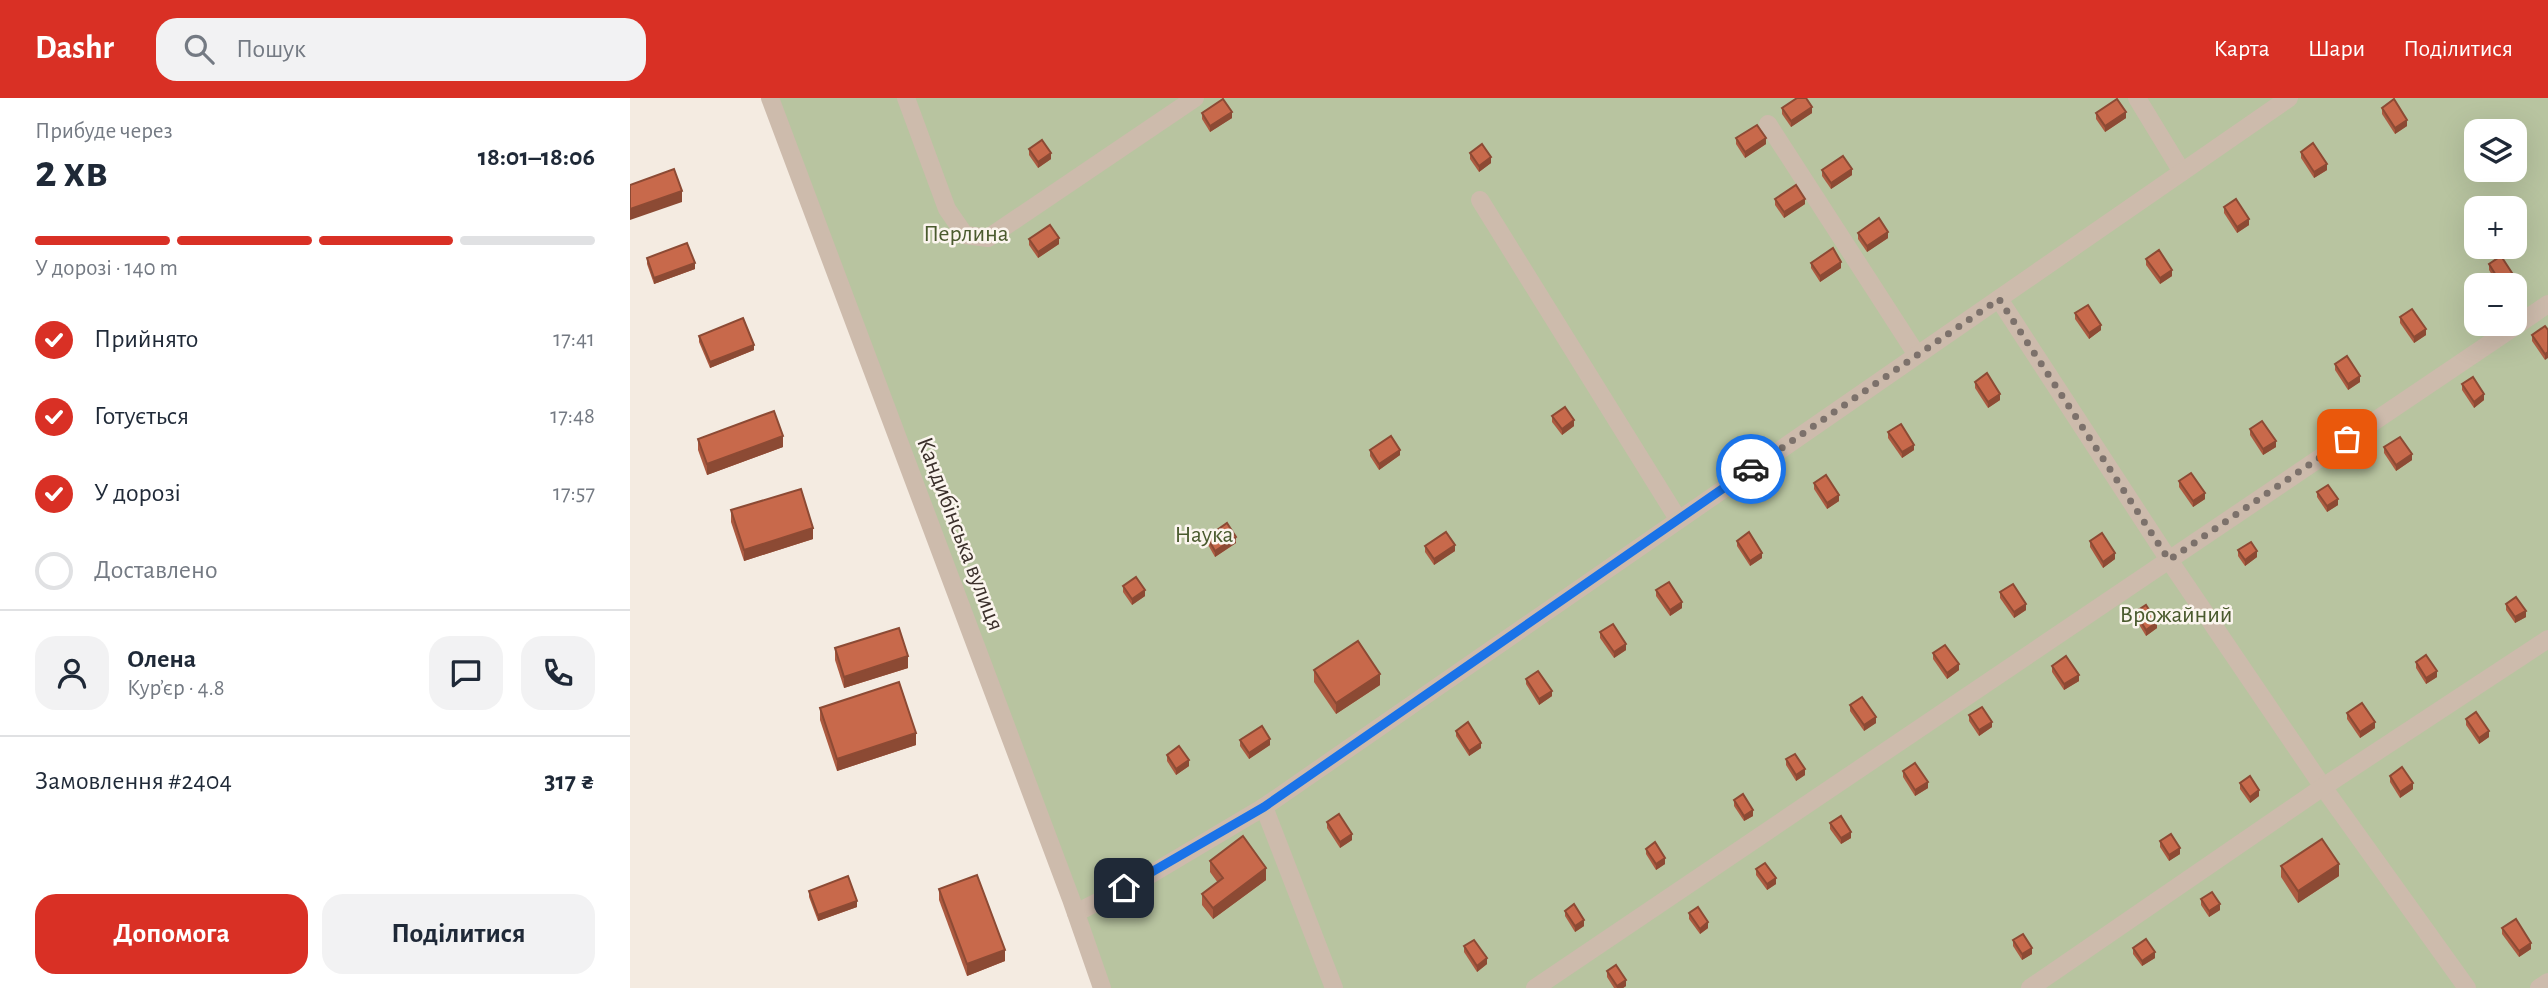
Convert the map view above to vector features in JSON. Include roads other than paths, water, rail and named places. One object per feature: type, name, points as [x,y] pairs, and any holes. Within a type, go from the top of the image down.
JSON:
[{"type":"street","name":"Кандибінська вулиця","points":[[770,98],[1102,988]]},
{"type":"street","points":[[906,98],[947,209],[965,235],[988,238],[1195,98]]},
{"type":"street","points":[[2137,98],[2182,172]]},
{"type":"street","points":[[1076,913],[1148,876],[1264,807],[2289,98]]},
{"type":"street","points":[[1768,124],[1917,355]]},
{"type":"street","points":[[1480,200],[1678,519]]},
{"type":"street","points":[[1999,299],[2169,560],[2323,787],[2467,988]]},
{"type":"street","points":[[1535,988],[2548,304]]},
{"type":"street","points":[[2030,988],[2323,787],[2548,639]]},
{"type":"street","points":[[1264,807],[1334,988]]},
{"type":"street","points":[[2539,988],[2548,982]]},
{"type":"park label","name":"Перлина","points":[[966,234]]},
{"type":"park label","name":"Наука","points":[[1204,535]]},
{"type":"park label","name":"Врожайний","points":[[2176,615]]}]
